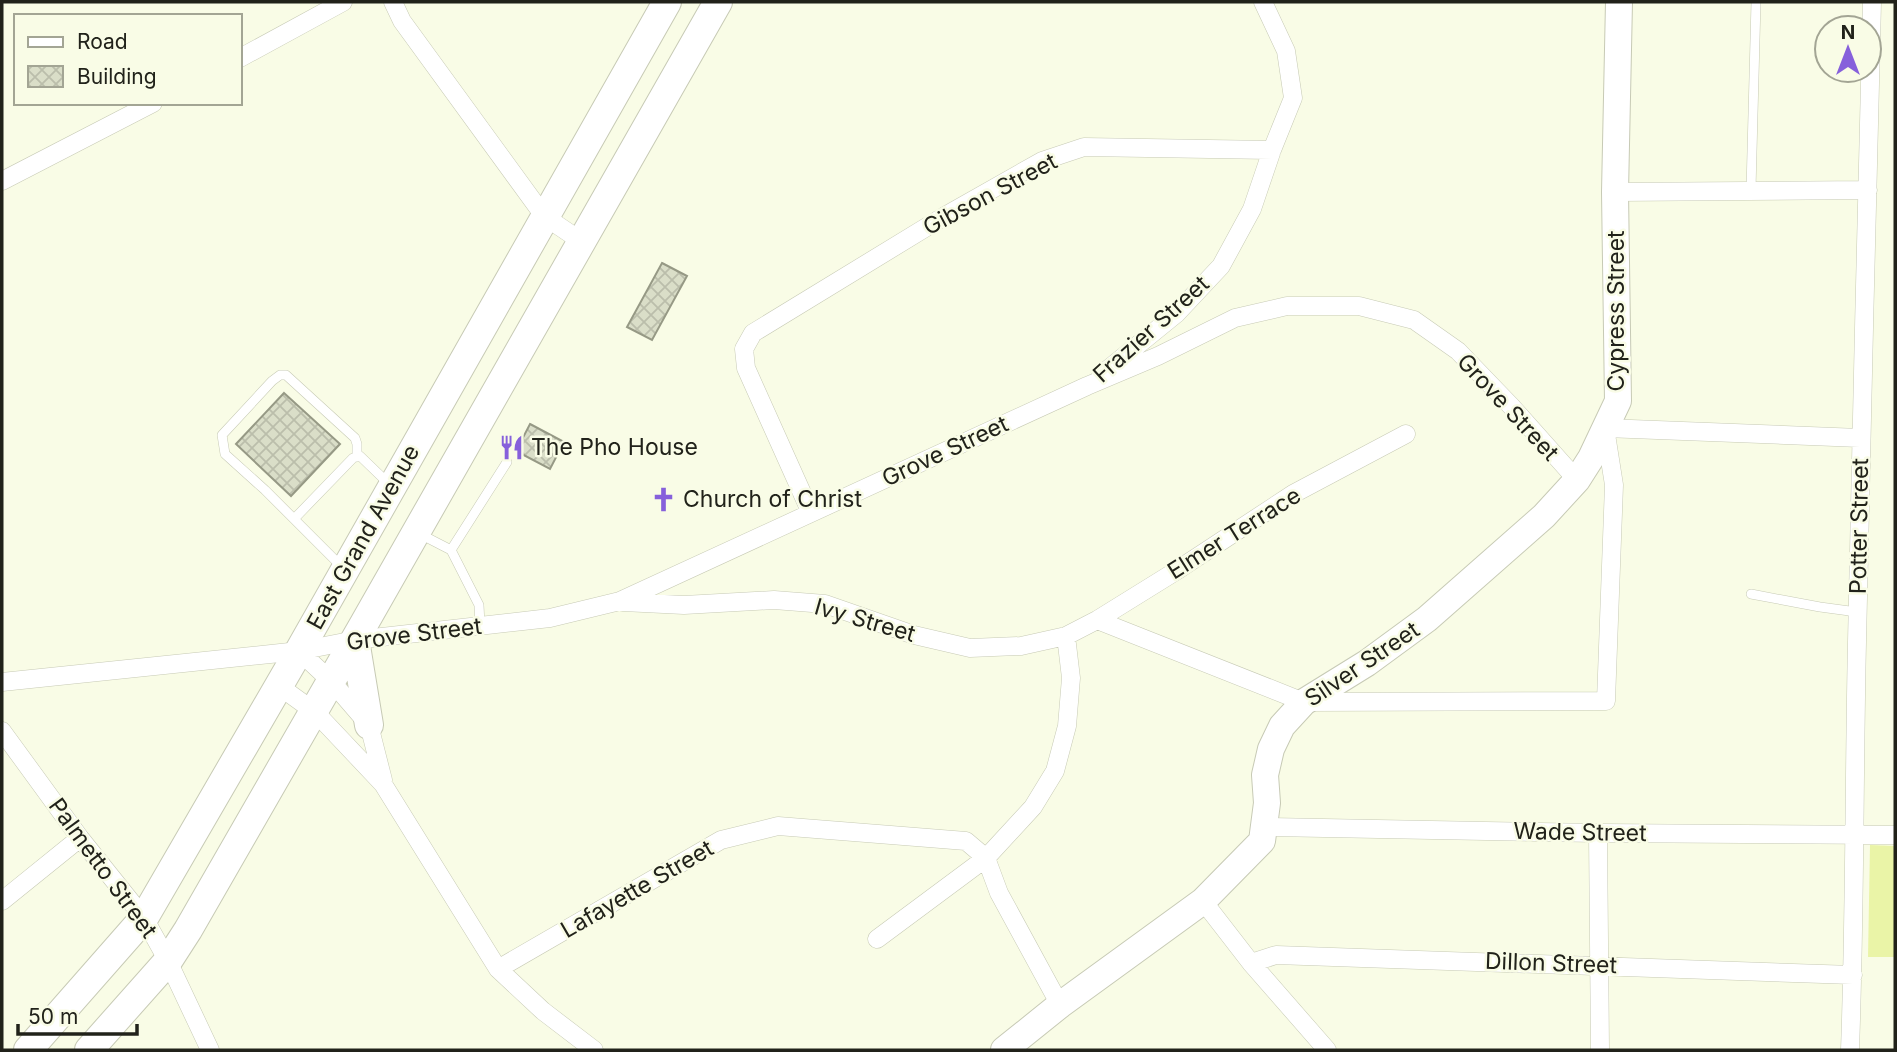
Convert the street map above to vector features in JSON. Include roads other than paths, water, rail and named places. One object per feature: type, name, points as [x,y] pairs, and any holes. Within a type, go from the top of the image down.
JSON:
[{"type":"main road","name":"East Grand Avenue","points":[[28,1050],[144,918],[299,651],[667,2]]},
{"type":"main road","name":"East Grand Avenue","points":[[89,1050],[168,961],[188,930],[315,712],[718,2]]},
{"type":"main road","points":[[355,640],[369,725]]},
{"type":"street","points":[[242,57],[343,2]]},
{"type":"street","points":[[393,2],[402,21],[544,216],[581,241]]},
{"type":"street","name":"Frazier Street","points":[[1087,386],[1176,314],[1220,267],[1252,209],[1293,98],[1286,51],[1263,2]]},
{"type":"street","name":"Cypress Street","points":[[1605,428],[1618,401],[1615,192],[1619,2]]},
{"type":"street","name":"Potter Street","points":[[1850,1050],[1860,438],[1872,2]]},
{"type":"street","points":[[2,181],[149,105]]},
{"type":"street","name":"Gibson Street","points":[[811,513],[746,368],[744,349],[753,333],[943,217],[1042,161],[1084,147],[1272,150]]},
{"type":"street","points":[[1615,192],[1868,190]]},
{"type":"street","name":"Grove Street","points":[[2,682],[299,651],[355,640],[550,618],[620,601],[1087,386],[1158,356],[1235,318],[1287,306],[1359,306],[1414,320],[1458,351],[1577,480]]},
{"type":"street","points":[[1097,620],[1304,702],[1606,701],[1614,485],[1605,428],[1860,438]]},
{"type":"street","name":"Silver Street","points":[[1004,1050],[1060,1005],[1203,901],[1262,841],[1267,803],[1265,775],[1271,749],[1282,726],[1304,702],[1367,663],[1427,619],[1544,516],[1577,480],[1605,428]]},
{"type":"street","name":"Elmer Terrace","points":[[1066,636],[1176,571],[1293,494],[1406,435]]},
{"type":"street","name":"Ivy Street","points":[[620,601],[684,605],[774,600],[825,604],[914,635],[970,648],[1020,646],[1066,636]]},
{"type":"street","points":[[877,939],[986,858],[1033,807],[1055,771],[1067,726],[1071,678],[1066,636]]},
{"type":"street","points":[[299,651],[369,725],[383,784]]},
{"type":"street","points":[[279,686],[315,712],[383,784],[498,969],[543,1011],[594,1050]]},
{"type":"street","name":"Palmetto Street","points":[[2,731],[80,838],[144,918],[168,961],[210,1050]]},
{"type":"street","name":"Lafayette Street","points":[[498,969],[721,840],[778,826],[966,841],[986,858]]},
{"type":"street","name":"Wade Street","points":[[1265,827],[1895,835]]},
{"type":"street","points":[[1598,833],[1600,1050]]},
{"type":"street","points":[[2,901],[80,838]]},
{"type":"street","points":[[986,858],[999,893],[1060,1005]]},
{"type":"street","points":[[1203,901],[1251,963],[1327,1050]]},
{"type":"street","name":"Dillon Street","points":[[1251,963],[1276,954],[1853,975]]},
{"type":"lane","points":[[1751,189],[1756,2]]},
{"type":"lane","points":[[345,569],[225,454],[222,435],[272,381],[286,375],[355,438],[357,457]]},
{"type":"lane","points":[[295,519],[353,458],[360,456],[392,486]]},
{"type":"lane","points":[[451,550],[507,462]]},
{"type":"lane","points":[[415,532],[451,550],[479,605],[480,625]]},
{"type":"lane","points":[[1751,594],[1857,612]]},
{"type":"place","name":"The Pho House","points":[[511,447]]},
{"type":"place","name":"Church of Christ","points":[[663,499]]}]
